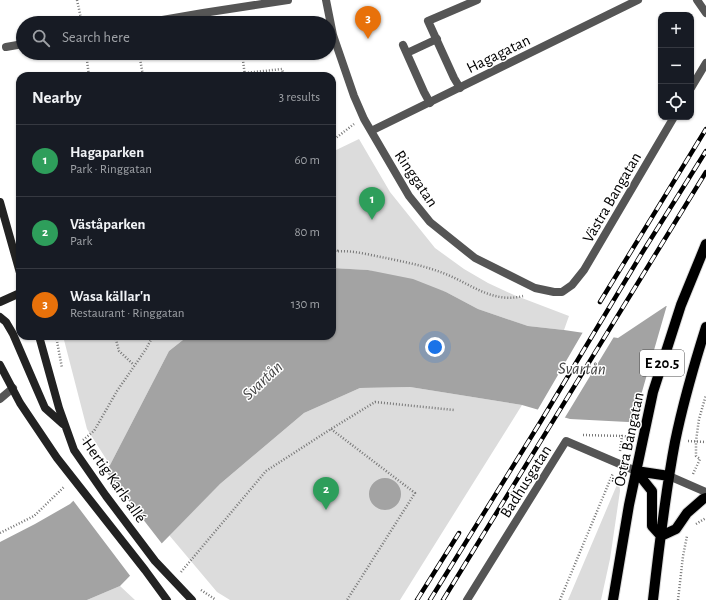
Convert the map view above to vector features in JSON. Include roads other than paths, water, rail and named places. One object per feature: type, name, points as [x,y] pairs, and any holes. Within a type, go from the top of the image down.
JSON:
[{"type":"main road","points":[[0,202],[16,259]]},
{"type":"main road","name":"Östra Bangatan","points":[[613,600],[629,505],[653,392],[681,305],[706,244]]},
{"type":"main road","points":[[0,302],[16,295]]},
{"type":"main road","points":[[0,317],[6,322],[13,334],[45,408],[65,426]]},
{"type":"main road","name":"E 20.5","points":[[653,600],[675,441],[697,355],[706,327]]},
{"type":"main road","name":"Hertig Karls allé","points":[[39,340],[59,408],[74,450],[155,561],[192,600]]},
{"type":"main road","name":"Hertig Karls allé","points":[[0,365],[20,403],[57,458],[167,600]]},
{"type":"main road","points":[[636,471],[669,476]]},
{"type":"main road","points":[[636,471],[652,491],[652,526],[661,536],[676,528],[687,514],[706,498]]},
{"type":"street","points":[[186,16],[288,0]]},
{"type":"street","name":"Ringgatan","points":[[326,0],[329,16]]},
{"type":"street","points":[[460,88],[428,21],[477,0]]},
{"type":"street","name":"Hagagatan","points":[[371,131],[638,0]]},
{"type":"street","points":[[697,0],[706,13]]},
{"type":"street","points":[[407,54],[437,39]]},
{"type":"street","name":"Ringgatan","points":[[336,44],[354,96],[364,119],[409,196],[430,222],[475,258],[535,288],[554,292],[562,292],[567,288]]},
{"type":"street","points":[[6,47],[16,45]]},
{"type":"street","points":[[403,45],[430,103]]},
{"type":"street","points":[[693,84],[706,63]]},
{"type":"street","name":"Västra Bangatan","points":[[567,288],[572,285],[584,270],[672,120]]},
{"type":"street","points":[[0,399],[13,388]]},
{"type":"street","name":"Badhusgatan","points":[[467,600],[566,441],[636,471]]},
{"type":"street","points":[[669,476],[706,492]]},
{"type":"water","name":"Svartån","points":[[336,268],[368,270],[413,279],[446,292],[478,309],[528,326],[618,338],[666,306],[706,306],[706,416],[628,422],[570,419],[522,405],[410,387],[360,388],[304,413],[220,484],[120,586],[87,600],[0,600],[0,542],[70,504],[110,465],[169,351],[183,340],[336,340]]},
{"type":"water","points":[[385,478],[394,481],[398,485],[401,494],[398,503],[394,507],[385,510],[376,507],[372,503],[369,494],[372,485],[376,481]]},
{"type":"railway","points":[[600,302],[706,129]]},
{"type":"railway","points":[[430,600],[706,151]]},
{"type":"railway","points":[[443,600],[706,172]]},
{"type":"railway","points":[[417,600],[459,533]]},
{"type":"place","name":"Wasa källar'n","points":[[368,39]]},
{"type":"place","name":"Hagaparken","points":[[372,220]]},
{"type":"place","name":"Väståparken","points":[[326,510]]}]
